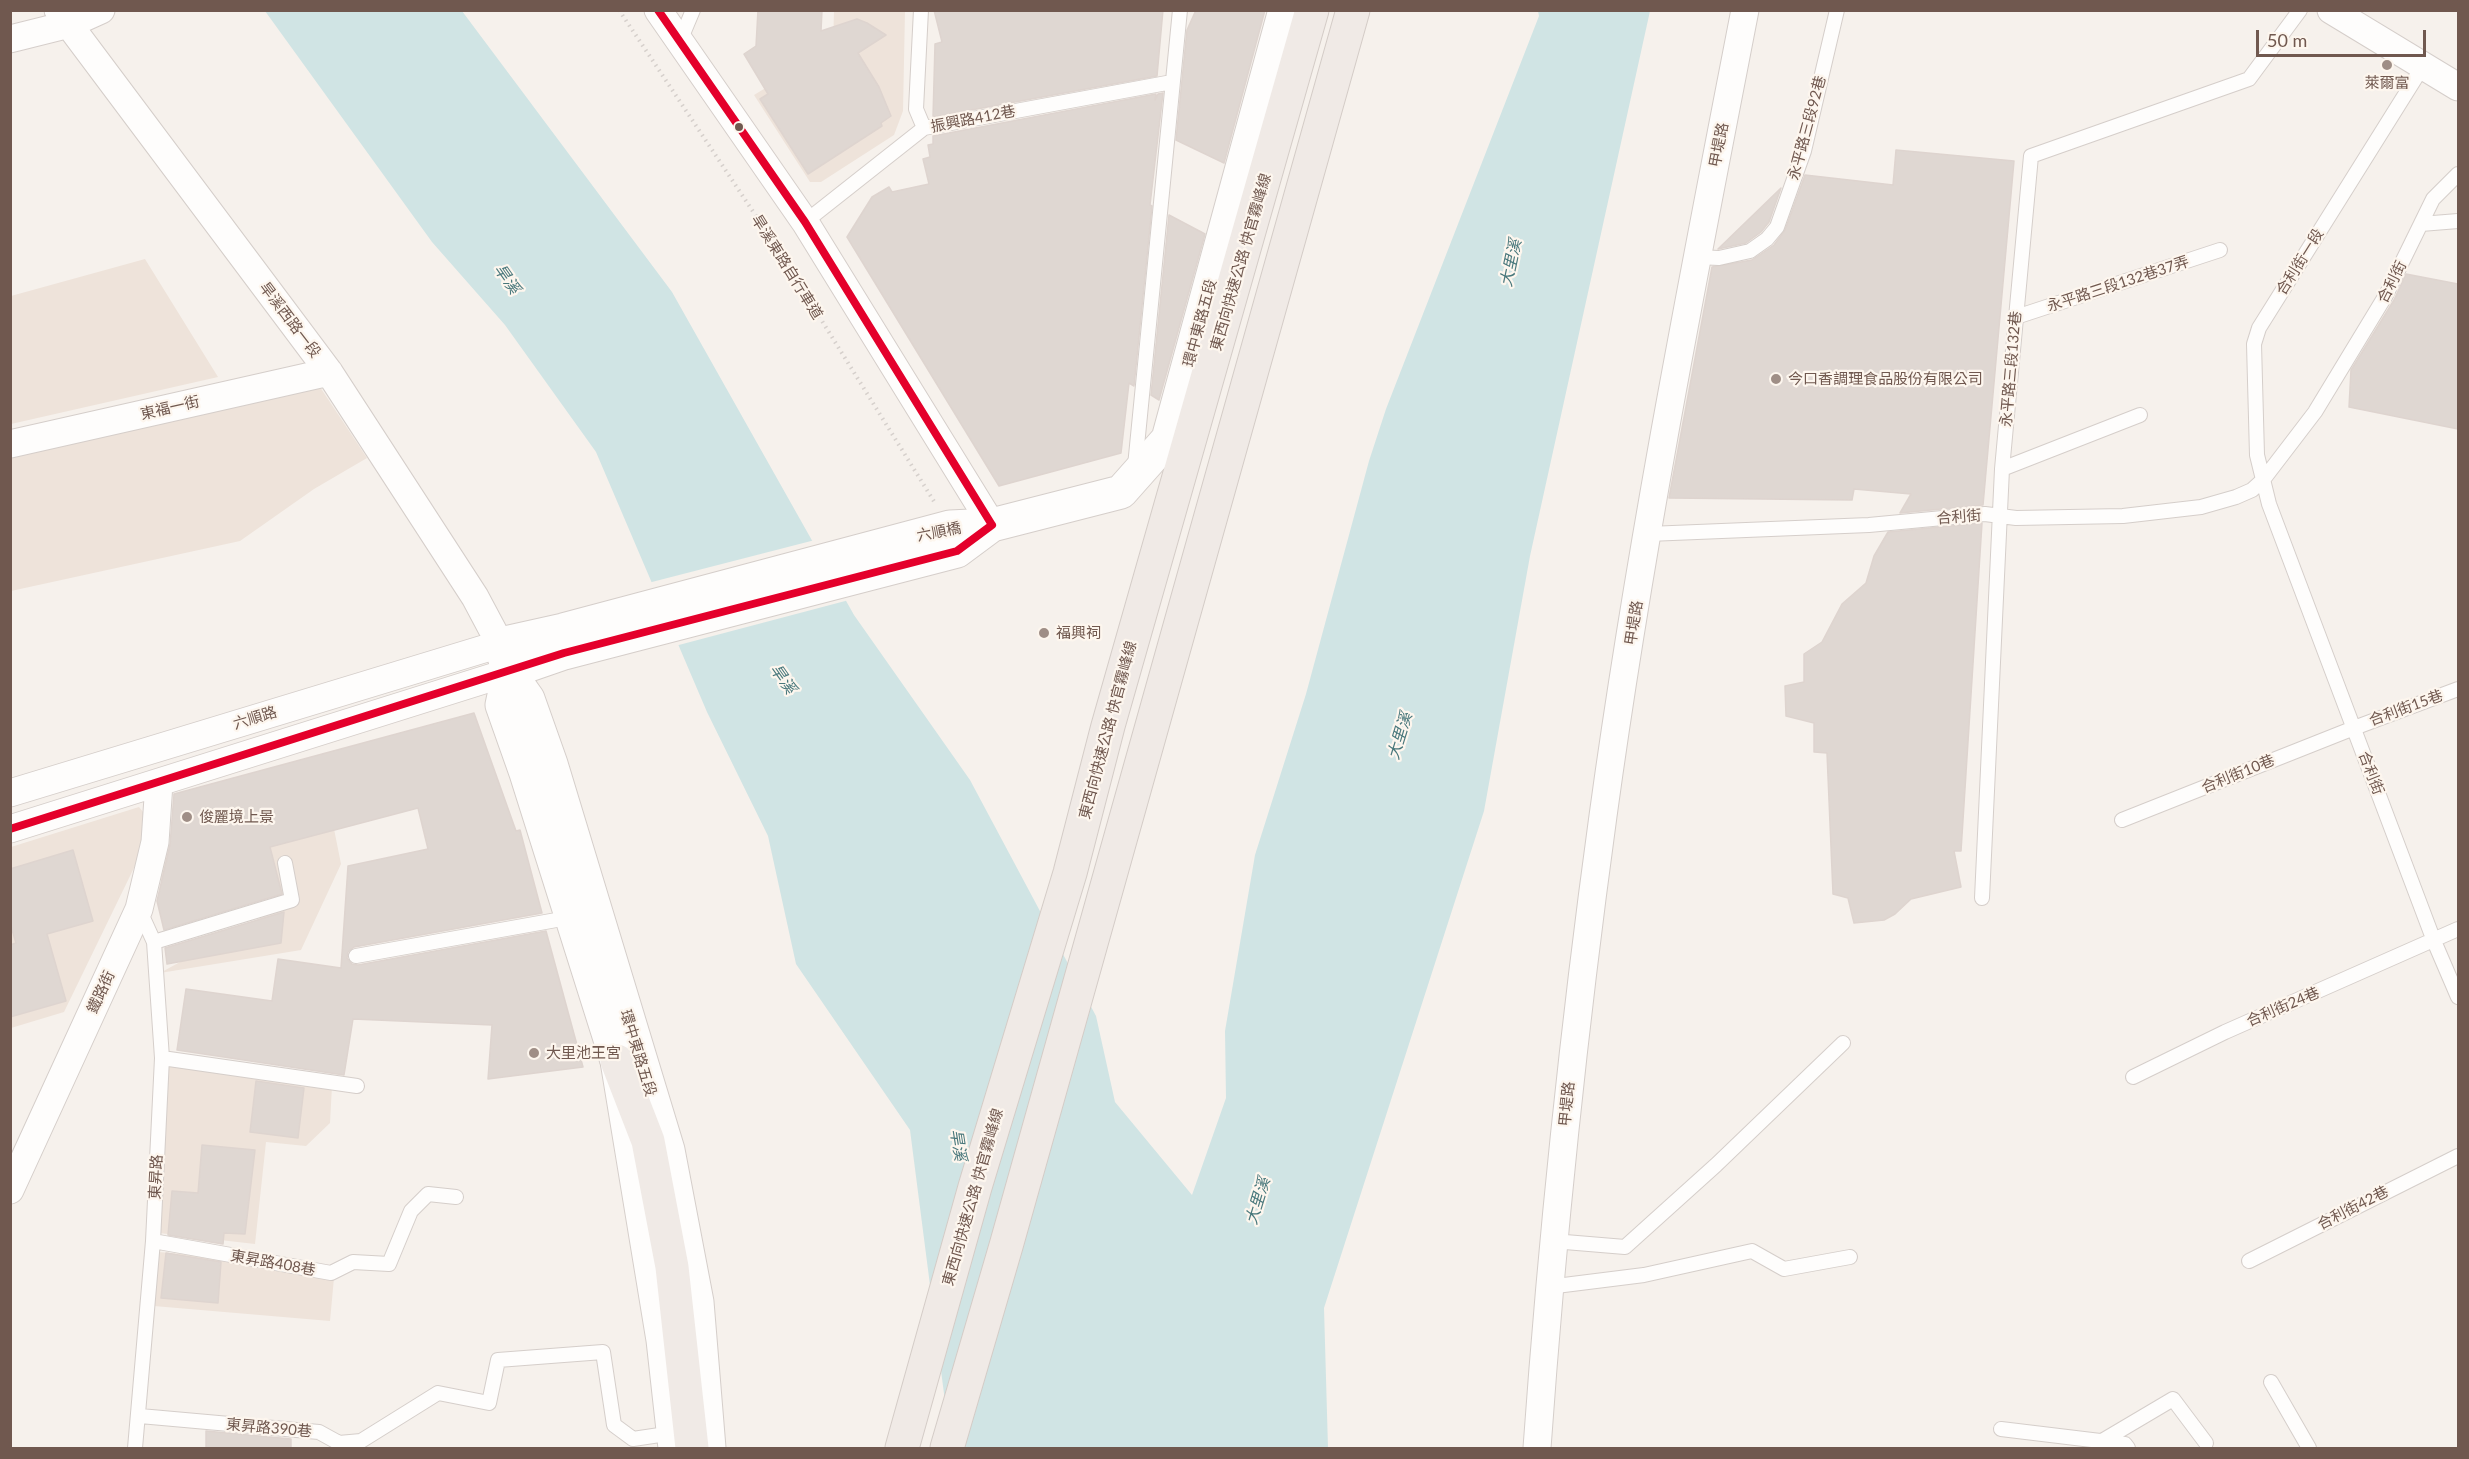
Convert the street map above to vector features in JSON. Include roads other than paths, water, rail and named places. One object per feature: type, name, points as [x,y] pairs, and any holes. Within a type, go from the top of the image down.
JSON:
[{"type":"highway","name":"東西向快速公路 快官霧峰線","points":[[902,1449],[975,1187],[1070,873],[1108,726],[1312,10]]},
{"type":"highway","points":[[947,1449],[1157,712],[1353,10]]},
{"type":"highway","points":[[616,1061],[648,1141],[672,1268],[688,1441]]},
{"type":"street","points":[[10,39],[64,17],[101,10]]},
{"type":"street","points":[[658,10],[805,222],[992,525]]},
{"type":"street","name":"環中東路五段","points":[[992,525],[1121,492],[1168,439],[1286,10]]},
{"type":"street","name":"甲堤路","points":[[1537,1449],[1548,1287],[1574,1040],[1604,812],[1648,534],[1697,257],[1745,10]]},
{"type":"street","points":[[2331,10],[2458,87]]},
{"type":"street","name":"旱溪西路一段","points":[[64,17],[329,372],[475,597],[505,658]]},
{"type":"street","name":"東福一街","points":[[10,444],[329,372]]},
{"type":"street","name":"六順橋","points":[[505,658],[563,630],[950,527],[992,525]]},
{"type":"street","name":"六順橋","points":[[505,658],[564,653],[957,551],[992,525]]},
{"type":"street","points":[[10,829],[159,783],[505,658]]},
{"type":"street","name":"環中東路五段","points":[[505,658],[502,705],[573,918],[616,1061]]},
{"type":"street","name":"環中東路五段","points":[[505,658],[528,699],[551,764],[668,1150],[697,1302],[688,1441]]},
{"type":"street","name":"六順路","points":[[10,793],[505,658]]},
{"type":"street","name":"鐵路街","points":[[10,1190],[139,909],[155,842],[159,783]]},
{"type":"lane","points":[[680,41],[693,10]]},
{"type":"lane","points":[[921,10],[916,109],[924,128]]},
{"type":"lane","points":[[1134,480],[1180,10]]},
{"type":"lane","name":"永平路三段92巷","points":[[1697,257],[1719,258],[1750,251],[1767,239],[1778,227],[1804,151],[1837,10]]},
{"type":"lane","name":"永平路三段132巷","points":[[1982,898],[2002,469],[2031,156],[2249,79],[2300,10]]},
{"type":"lane","name":"合利街一段","points":[[2263,480],[2257,455],[2254,344],[2259,328],[2423,66]]},
{"type":"lane","name":"振興路412巷","points":[[805,222],[924,128],[1172,82]]},
{"type":"lane","name":"合利街","points":[[1648,534],[1869,525],[1985,514],[2016,518],[2122,516],[2201,507],[2252,490],[2263,480],[2315,412],[2386,295],[2433,199],[2458,174]]},
{"type":"lane","points":[[2421,225],[2458,221]]},
{"type":"lane","name":"永平路三段132巷37弄","points":[[2016,317],[2220,250]]},
{"type":"lane","points":[[2002,469],[2140,415]]},
{"type":"lane","name":"合利街","points":[[2263,480],[2269,504],[2434,941],[2458,997]]},
{"type":"lane","name":"合利街15巷","points":[[2354,728],[2458,689]]},
{"type":"lane","name":"合利街10巷","points":[[2122,820],[2354,728]]},
{"type":"lane","points":[[154,942],[292,900],[285,863]]},
{"type":"lane","name":"東昇路","points":[[135,1449],[140,1416],[153,1241],[162,1058],[154,942],[139,909]]},
{"type":"lane","points":[[356,957],[573,918]]},
{"type":"lane","name":"合利街24巷","points":[[2133,1077],[2225,1032],[2458,929]]},
{"type":"lane","points":[[1553,1240],[1625,1247],[1716,1165],[1843,1043]]},
{"type":"lane","points":[[162,1058],[357,1086]]},
{"type":"lane","name":"合利街42巷","points":[[2249,1262],[2458,1156]]},
{"type":"lane","name":"東昇路408巷","points":[[153,1241],[331,1274],[353,1262],[389,1264],[411,1211],[428,1194],[456,1197]]},
{"type":"lane","points":[[1548,1287],[1644,1275],[1752,1251],[1784,1269],[1850,1257]]},
{"type":"lane","name":"東昇路390巷","points":[[140,1416],[319,1432],[339,1443],[361,1441],[438,1393],[489,1403],[498,1360],[603,1352],[614,1425],[633,1439],[688,1441]]},
{"type":"lane","points":[[2271,1382],[2309,1449]]},
{"type":"lane","points":[[2102,1441],[2173,1399],[2206,1443]]},
{"type":"lane","points":[[2001,1429],[2125,1444],[2128,1449]]},
{"type":"water","points":[[265,11],[462,11],[672,292],[854,615],[970,780],[1096,1016],[1115,1102],[1192,1195],[1226,1098],[1225,1031],[1255,855],[1306,694],[1369,461],[1386,409],[1539,16],[1538,11],[1650,11],[1530,556],[1484,811],[1324,1308],[1328,1448],[951,1448],[910,1130],[796,964],[768,836],[707,712],[596,452],[505,325],[432,242]]},
{"type":"place","name":"萊爾富","points":[[2387,65]]},
{"type":"place","name":"今口香調理食品股份有限公司","points":[[1776,379]]},
{"type":"place","name":"福興祠","points":[[1044,633]]},
{"type":"place","name":"俊麗境上景","points":[[187,817]]},
{"type":"place","name":"大里池王宮","points":[[534,1053]]},
{"type":"water label","name":"大里溪","points":[[1511,263]]},
{"type":"water label","name":"旱溪","points":[[507,279]]},
{"type":"water label","name":"旱溪","points":[[783,679]]},
{"type":"water label","name":"大里溪","points":[[1400,736]]},
{"type":"water label","name":"旱溪","points":[[958,1145]]},
{"type":"water label","name":"大里溪","points":[[1258,1201]]}]
